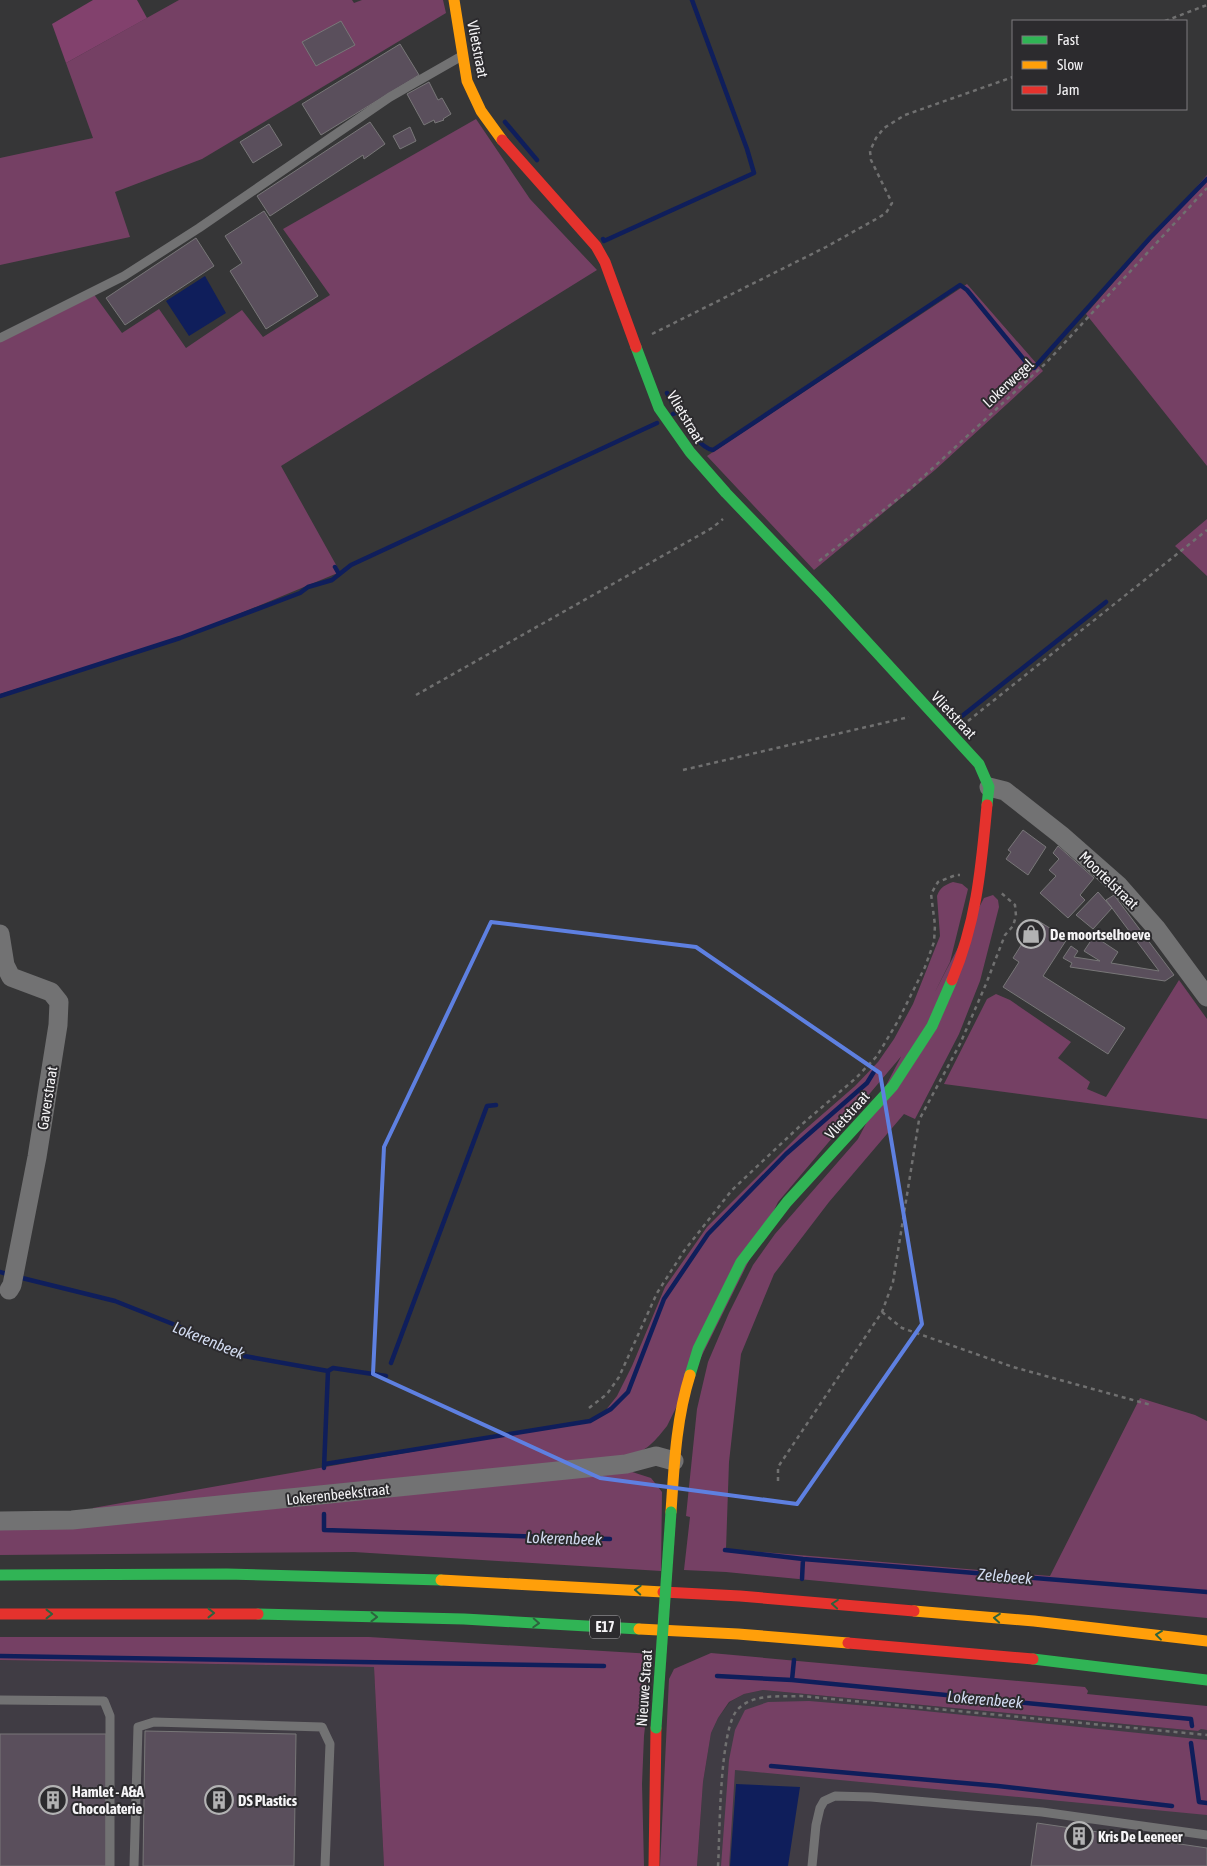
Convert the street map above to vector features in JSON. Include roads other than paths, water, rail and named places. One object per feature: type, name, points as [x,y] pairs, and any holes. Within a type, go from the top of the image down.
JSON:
[{"type":"main road","name":"Vlietstraat","points":[[454,0],[467,81],[481,110],[505,144],[590,239],[601,254],[659,408],[672,428],[690,454],[804,573],[979,764],[989,787],[980,880],[973,917],[964,951],[932,1026],[893,1086],[788,1202],[741,1262],[698,1349],[686,1388],[674,1461],[671,1512]]},
{"type":"main road","name":"Nieuwe Straat","points":[[654,1866],[656,1728],[671,1512]]},
{"type":"main road","points":[[0,1575],[236,1574],[466,1581],[711,1594],[1034,1621],[1207,1641]]},
{"type":"main road","name":"E17","points":[[0,1614],[222,1613],[464,1619],[728,1633],[1031,1660],[1207,1680]]},
{"type":"street","name":"Moortelstraat","points":[[989,787],[1005,791],[1061,835],[1119,886],[1156,928],[1207,997]]},
{"type":"street","name":"Gaverstraat","points":[[0,934],[5,965],[11,977],[51,992],[59,1002],[58,1025],[38,1157],[10,1287]]},
{"type":"street","name":"Lokerenbeekstraat","points":[[0,1521],[72,1520],[626,1464],[656,1456],[674,1461]]},
{"type":"lane","points":[[0,338],[124,276],[199,228],[390,97],[462,55]]},
{"type":"lane","points":[[0,1700],[104,1701],[110,1716],[110,1866]]},
{"type":"lane","points":[[134,1866],[138,1727],[154,1722],[322,1727],[330,1744],[325,1866]]},
{"type":"lane","points":[[812,1866],[816,1824],[820,1808],[824,1800],[835,1796],[871,1797],[1042,1812],[1207,1835]]},
{"type":"waterway","points":[[603,239],[604,241],[754,173],[747,149],[692,0]]},
{"type":"waterway","points":[[505,122],[537,160]]},
{"type":"waterway","points":[[673,414],[678,412],[698,440],[713,450],[960,285],[967,290],[1030,367],[1034,368],[1150,238],[1207,179]]},
{"type":"waterway","points":[[667,393],[678,412]]},
{"type":"waterway","points":[[0,696],[180,638],[300,593],[308,587],[332,580],[351,565],[657,423]]},
{"type":"waterway","points":[[335,567],[339,574]]},
{"type":"waterway","points":[[951,715],[957,720],[1106,602]]},
{"type":"waterway","points":[[325,1464],[590,1421],[611,1409],[628,1392],[664,1299],[708,1234],[786,1154],[867,1083],[875,1070]]},
{"type":"waterway","points":[[391,1363],[487,1106],[496,1105]]},
{"type":"waterway","name":"Lokerenbeek","points":[[0,1272],[10,1275]]},
{"type":"waterway","name":"Lokerenbeek","points":[[18,1277],[115,1301],[203,1336],[244,1356],[328,1371],[324,1468]]},
{"type":"waterway","points":[[328,1371],[333,1368],[386,1376]]},
{"type":"waterway","name":"Lokerenbeek","points":[[324,1514],[324,1530],[610,1539]]},
{"type":"waterway","name":"Zelebeek","points":[[725,1550],[803,1559],[1207,1592]]},
{"type":"waterway","name":"Lokerenbeek","points":[[802,1579],[803,1559]]},
{"type":"waterway","points":[[0,1656],[604,1666]]},
{"type":"waterway","name":"Lokerenbeek","points":[[794,1660],[792,1680],[1191,1719],[1192,1726]]},
{"type":"waterway","points":[[717,1676],[792,1680]]},
{"type":"waterway","name":"Lokerenbeek","points":[[1191,1743],[1199,1802],[1207,1803]]},
{"type":"waterway","points":[[771,1766],[998,1786],[1172,1806]]},
{"type":"place","name":"De moortselhoeve","points":[[1031,934]]},
{"type":"place","name":"Hamlet - A&A Chocolaterie","points":[[53,1800]]},
{"type":"place","name":"DS Plastics","points":[[219,1800]]},
{"type":"place","name":"Kris De Leeneer","points":[[1079,1836]]}]
